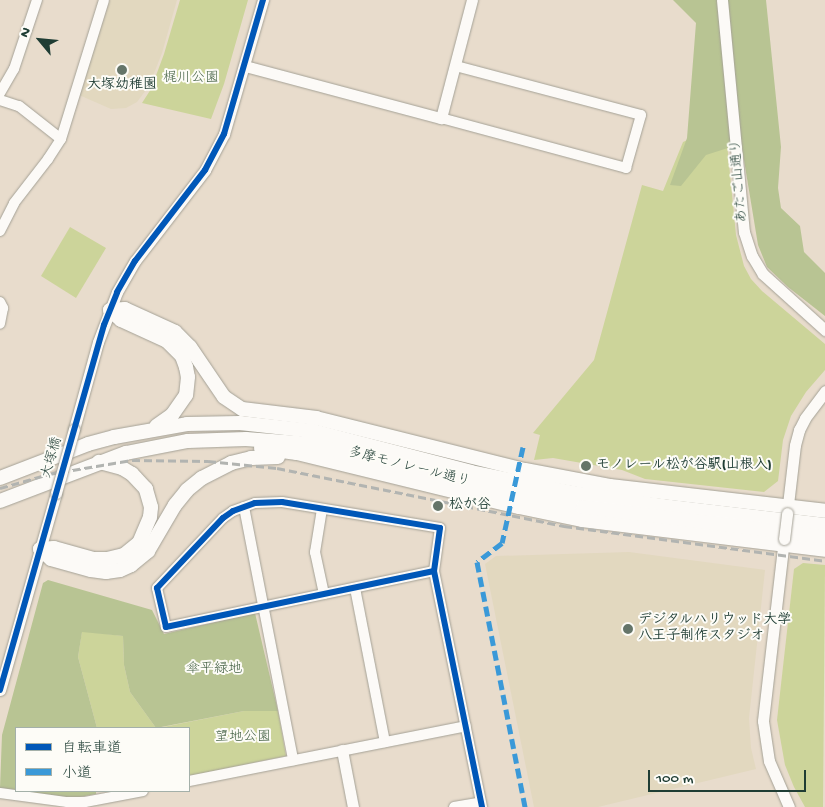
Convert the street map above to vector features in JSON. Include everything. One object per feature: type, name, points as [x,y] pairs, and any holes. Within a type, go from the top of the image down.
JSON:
[{"type":"main road","points":[[110,310],[125,310],[175,332],[190,347],[224,397],[238,407],[259,412],[316,418],[525,470],[649,491],[788,510],[825,510]]},
{"type":"main road","points":[[110,310],[121,320],[167,341],[182,356],[186,367],[188,386],[181,404],[165,420],[146,430]]},
{"type":"main road","name":"多摩モノレール通り","points":[[0,478],[88,444],[146,430],[210,422],[281,426],[312,430],[537,486],[662,506],[825,525]]},
{"type":"main road","points":[[312,430],[364,430]]},
{"type":"main road","name":"多摩モノレール通り","points":[[0,501],[97,462],[150,447],[188,441],[246,439],[311,444],[466,483],[584,507],[825,537]]},
{"type":"main road","points":[[188,441],[274,449],[582,520],[784,542],[825,550]]},
{"type":"main road","points":[[40,549],[51,560],[91,570],[106,572],[120,570],[131,565],[148,551],[180,497],[207,475],[231,463],[251,458],[309,457]]},
{"type":"main road","points":[[40,549],[54,548],[94,559],[107,560],[124,554],[139,543],[148,527],[150,517],[151,507],[146,489],[132,474],[122,468],[97,462]]},
{"type":"street","points":[[0,94],[14,69],[37,0]]},
{"type":"street","points":[[0,232],[14,204],[61,139],[104,0]]},
{"type":"street","name":"大塚橋","points":[[0,690],[98,342],[110,310],[135,261],[205,170],[215,152],[229,119],[263,0]]},
{"type":"street","points":[[441,118],[472,0]]},
{"type":"street","name":"あたご山通り","points":[[722,0],[744,232],[752,256],[763,274],[825,330]]},
{"type":"street","points":[[245,66],[626,168],[641,115],[455,66]]},
{"type":"street","points":[[0,100],[19,106],[61,139]]},
{"type":"street","points":[[0,302],[3,308],[1,321]]},
{"type":"street","points":[[789,807],[769,761],[763,721],[795,445],[805,418],[825,391]]},
{"type":"street","points":[[434,571],[166,627],[157,588],[223,518],[244,507],[260,503],[282,502],[440,528],[434,571],[481,804],[454,807]]},
{"type":"street","points":[[244,507],[293,760]]},
{"type":"street","points":[[322,509],[315,552],[324,594]]},
{"type":"street","points":[[354,588],[385,742]]},
{"type":"street","points":[[190,781],[466,726]]},
{"type":"street","points":[[342,750],[353,807]]},
{"type":"street","points":[[0,793],[67,802],[85,802],[138,792]]},
{"type":"shaded area","name":"大塚幼稚園","points":[[110,0],[177,0],[162,53],[149,86],[137,102],[126,108],[111,109],[79,95]]},
{"type":"shaded area","name":"デジタルハリウッド大学 八王子制作スタジオ","points":[[629,552],[765,570],[749,718],[751,748],[756,769],[598,807],[534,807],[485,564],[496,556]]},
{"type":"green space","name":"梶川公園","points":[[180,0],[248,0],[224,84],[211,119],[142,103],[151,89],[164,54]]},
{"type":"green space","points":[[673,0],[766,0],[781,147],[778,188],[781,208],[800,226],[804,252],[825,273],[825,316],[788,287],[767,267],[758,245],[743,154],[731,147],[706,155],[681,186],[670,185],[687,138],[696,23]]},
{"type":"green space","points":[[725,123],[736,235],[744,266],[751,279],[762,291],[825,344],[825,370],[806,392],[791,416],[783,440],[778,481],[764,492],[645,479],[622,470],[553,458],[534,460],[540,435],[533,433],[594,360],[642,185],[663,191],[683,142]]},
{"type":"green space","points":[[70,227],[106,248],[76,298],[41,276]]},
{"type":"green space","points":[[803,563],[825,565],[823,807],[805,807],[794,787],[785,765],[777,720],[794,569]]},
{"type":"green space","name":"傘平緑地","points":[[48,580],[152,610],[164,634],[255,613],[278,711],[244,711],[155,727],[130,692],[124,665],[123,636],[82,632],[78,657],[97,727],[15,727],[15,791],[0,788],[2,735],[43,583]]},
{"type":"green space","points":[[82,631],[123,636],[124,665],[130,692],[155,727],[97,727],[78,657]]},
{"type":"green space","name":"望地公園","points":[[244,711],[278,711],[286,756],[190,776],[190,727],[163,727]]},
{"type":"green space","points":[[22,792],[96,792],[96,794],[74,798],[50,797]]},
{"type":"railway","points":[[0,488],[49,474],[132,460],[208,461],[277,468],[564,526],[825,561]]},
{"type":"marked path","points":[[523,447],[502,543],[477,562],[525,807]]},
{"type":"cycle path","points":[[0,690],[104,325],[117,292],[135,261],[205,170],[224,134],[263,0]]},
{"type":"cycle path","points":[[434,571],[166,627],[157,588],[223,518],[233,511],[255,503],[282,502],[440,528],[434,571],[482,807]]},
{"type":"place","name":"大塚幼稚園","points":[[122,70]]},
{"type":"place","name":"モノレール松が谷駅(山根入)","points":[[586,466]]},
{"type":"place","name":"松が谷","points":[[438,506]]},
{"type":"place","name":"デジタルハリウッド大学 八王子制作スタジオ","points":[[628,629]]}]
